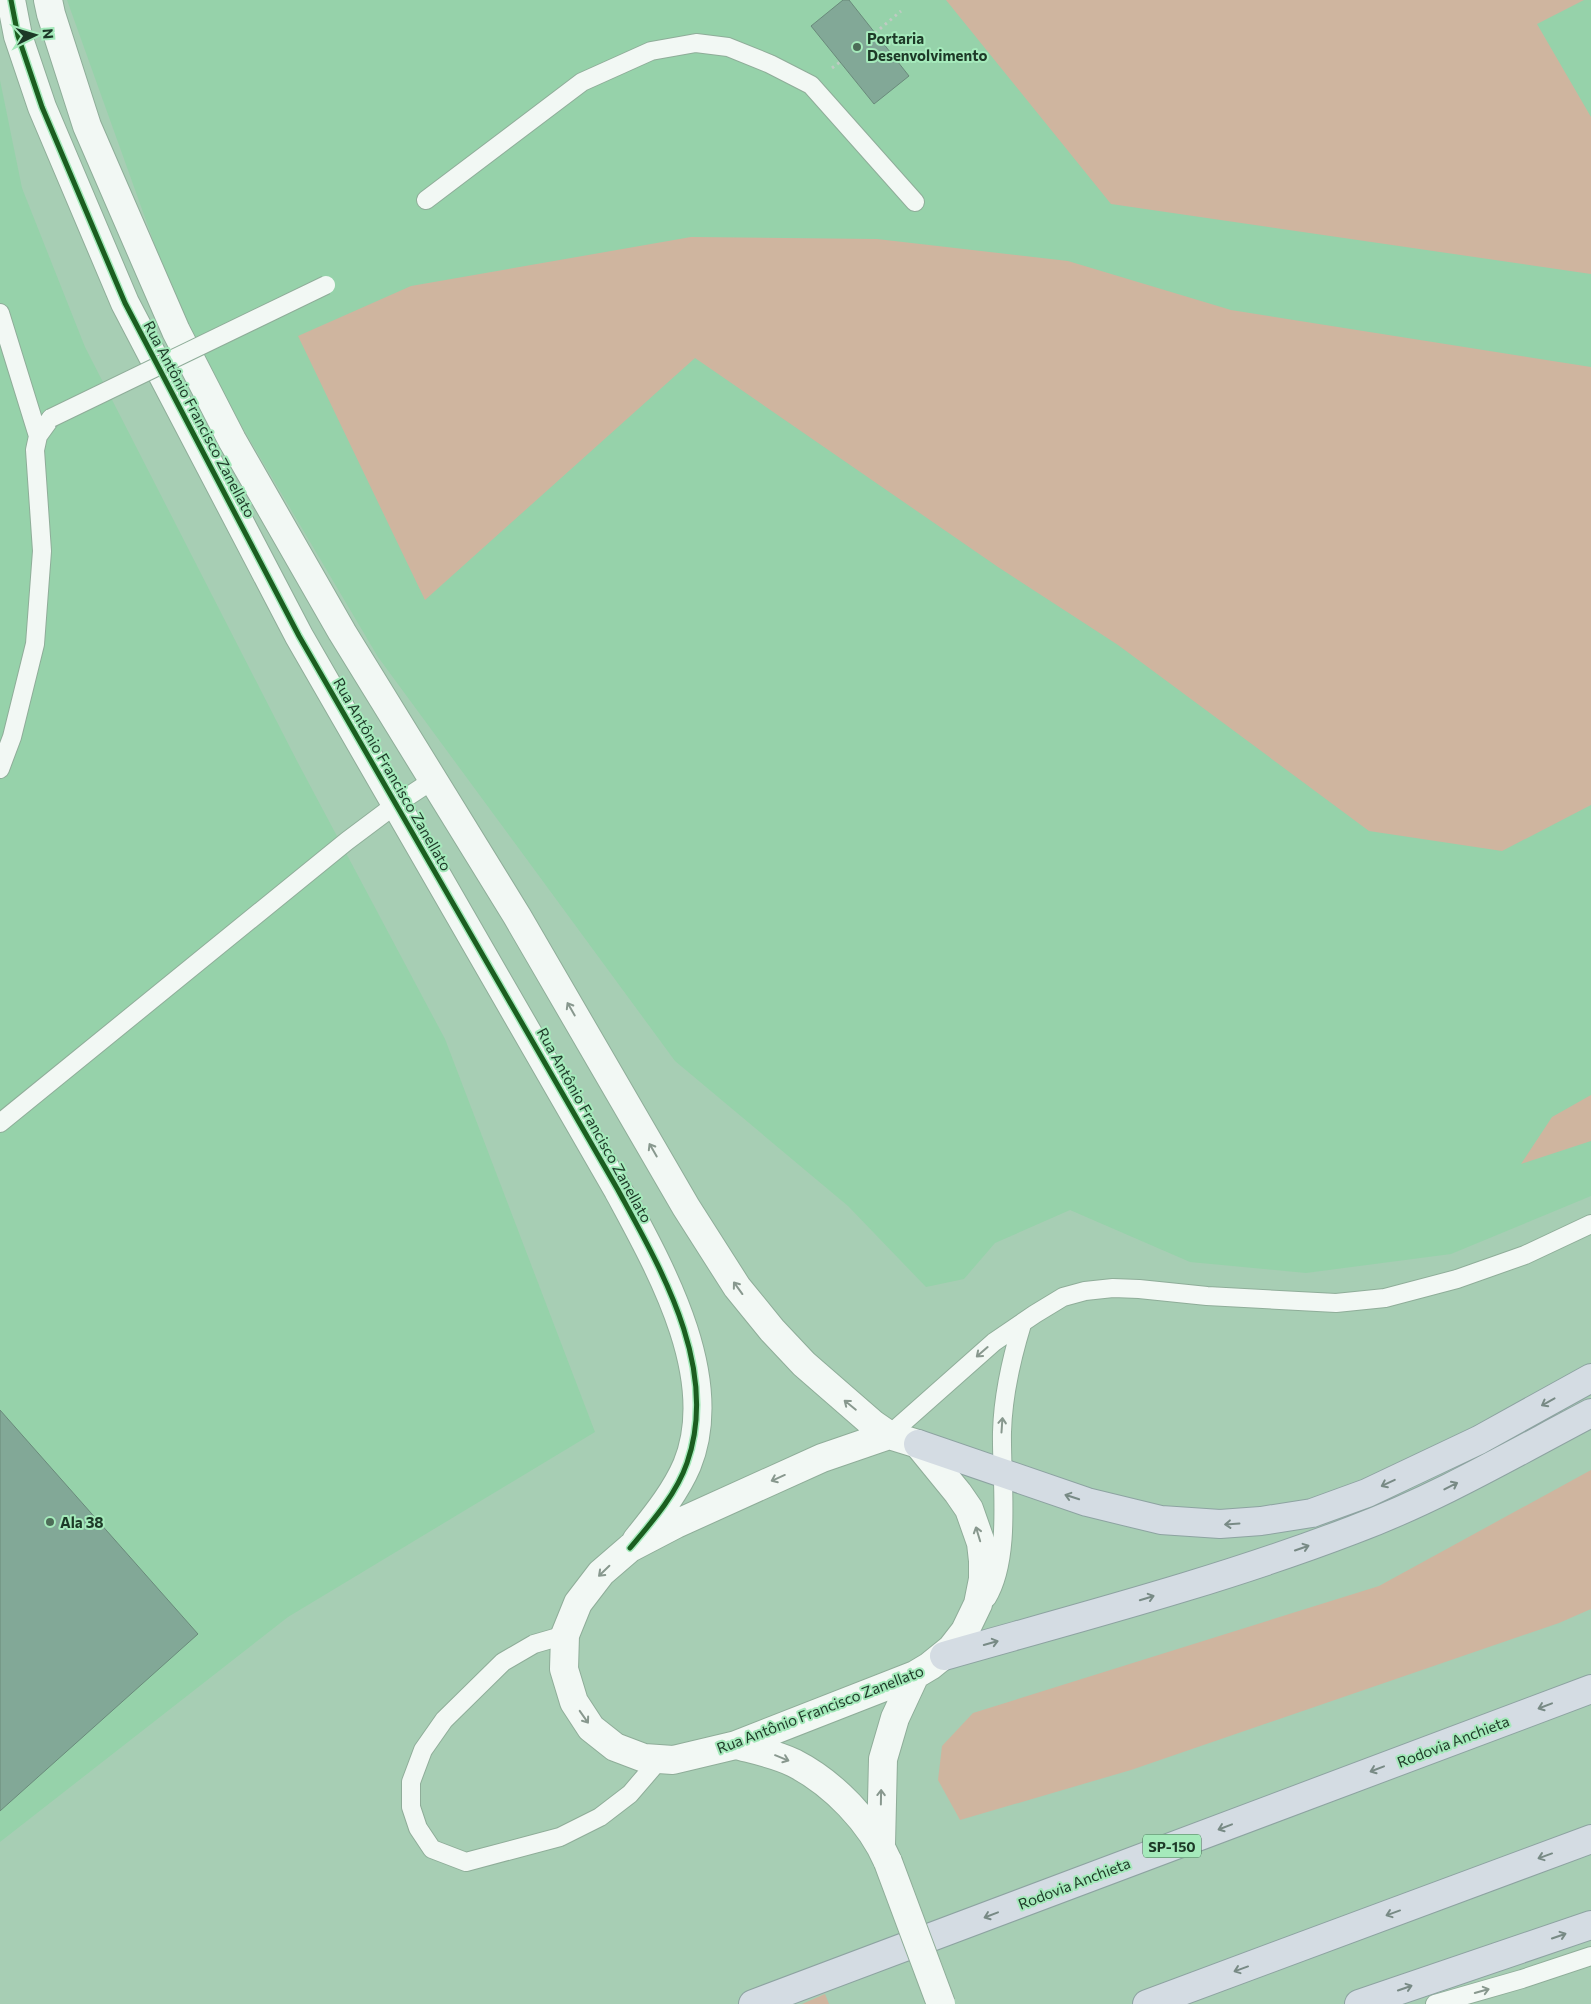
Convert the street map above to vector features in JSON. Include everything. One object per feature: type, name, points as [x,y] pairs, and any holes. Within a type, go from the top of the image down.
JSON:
[{"type":"highway","points":[[918,1444],[1087,1502],[1161,1520],[1220,1524],[1312,1513],[1367,1493],[1479,1440],[1591,1378]]},
{"type":"highway","points":[[944,1656],[1136,1601],[1243,1568],[1354,1530],[1432,1496],[1591,1413]]},
{"type":"highway","name":"Rodovia Anchieta","points":[[753,2004],[1591,1689]]},
{"type":"highway","points":[[1147,2004],[1591,1839]]},
{"type":"highway","points":[[1359,2004],[1591,1925]]},
{"type":"street","name":"Rua Antônio Francisco Zanellato","points":[[11,0],[18,36],[42,107],[125,303],[299,636],[395,805],[485,957],[647,1244],[671,1296],[692,1355],[697,1381],[698,1407],[693,1442],[687,1465],[663,1505],[630,1548],[601,1573],[578,1603],[565,1635],[564,1669],[574,1702],[591,1728],[615,1747],[644,1758],[673,1760],[736,1744],[915,1675],[944,1656],[965,1631],[974,1616],[981,1593],[983,1578],[981,1543],[969,1509],[918,1444],[889,1435],[843,1399],[804,1364],[772,1330],[737,1287],[686,1207],[517,916],[342,632],[232,440],[176,331],[87,126],[48,0]]},
{"type":"street","name":"Rua Antônio Francisco Zanellato","points":[[630,1548],[676,1524],[822,1458],[889,1435]]},
{"type":"street","points":[[885,1854],[883,1760],[896,1718],[915,1675]]},
{"type":"street","points":[[736,1744],[772,1754],[794,1763],[815,1776],[845,1801],[885,1854],[940,2004]]},
{"type":"lane","points":[[426,200],[582,82],[651,51],[696,43],[728,47],[770,64],[811,85],[915,202]]},
{"type":"lane","points":[[0,769],[12,737],[35,644],[42,551],[35,462],[38,436],[51,418],[326,285]]},
{"type":"lane","points":[[0,313],[38,436]]},
{"type":"lane","points":[[0,1123],[347,841],[395,805],[433,780]]},
{"type":"lane","points":[[889,1435],[994,1342],[1063,1297],[1084,1290],[1139,1288],[1207,1296],[1336,1302],[1385,1298],[1457,1279],[1524,1255],[1591,1224]]},
{"type":"lane","points":[[974,1616],[994,1587],[1001,1556],[1004,1398],[1010,1363],[1022,1324]]},
{"type":"lane","points":[[565,1635],[534,1644],[503,1662],[444,1720],[423,1750],[411,1782],[411,1808],[418,1828],[432,1849],[466,1862],[560,1837],[600,1817],[630,1794],[660,1759]]},
{"type":"lane","points":[[1435,2004],[1522,1979],[1591,1956]]},
{"type":"path","points":[[875,33],[901,11]]},
{"type":"shaded area","points":[[67,0],[1591,0],[1591,1196],[1451,1254],[1306,1273],[1190,1262],[1070,1210],[995,1243],[964,1279],[926,1287],[848,1206],[675,1061],[378,657],[186,332]]},
{"type":"shaded area","points":[[946,0],[1584,0],[1537,24],[1591,117],[1591,274],[1111,204]]},
{"type":"shaded area","points":[[0,80],[22,188],[85,347],[297,761],[445,1039],[595,1432],[288,1617],[0,1842]]},
{"type":"shaded area","points":[[691,237],[877,239],[1068,261],[1231,310],[1591,367],[1591,805],[1502,851],[1369,831],[1118,645],[998,567],[695,358],[425,600],[298,336],[411,286]]},
{"type":"shaded area","points":[[1591,1095],[1591,1141],[1521,1164],[1552,1117]]},
{"type":"shaded area","points":[[1591,1470],[1591,1609],[1559,1623],[1131,1770],[960,1820],[938,1780],[942,1746],[973,1713],[1379,1586]]},
{"type":"shaded area","points":[[825,1994],[829,2004],[802,2004]]},
{"type":"building","name":"Portaria Desenvolvimento","points":[[843,0],[849,0],[909,76],[874,104],[811,26]]},
{"type":"building","name":"Ala 38","points":[[0,1410],[198,1634],[0,1811]]},
{"type":"cycle path","points":[[11,0],[18,36],[42,107],[125,303],[299,636],[618,1190],[668,1287],[691,1357],[696,1392],[695,1428],[687,1463],[682,1475],[670,1497],[630,1548]]},
{"type":"place","name":"Portaria Desenvolvimento","points":[[857,47]]},
{"type":"place","name":"Ala 38","points":[[50,1522]]}]
